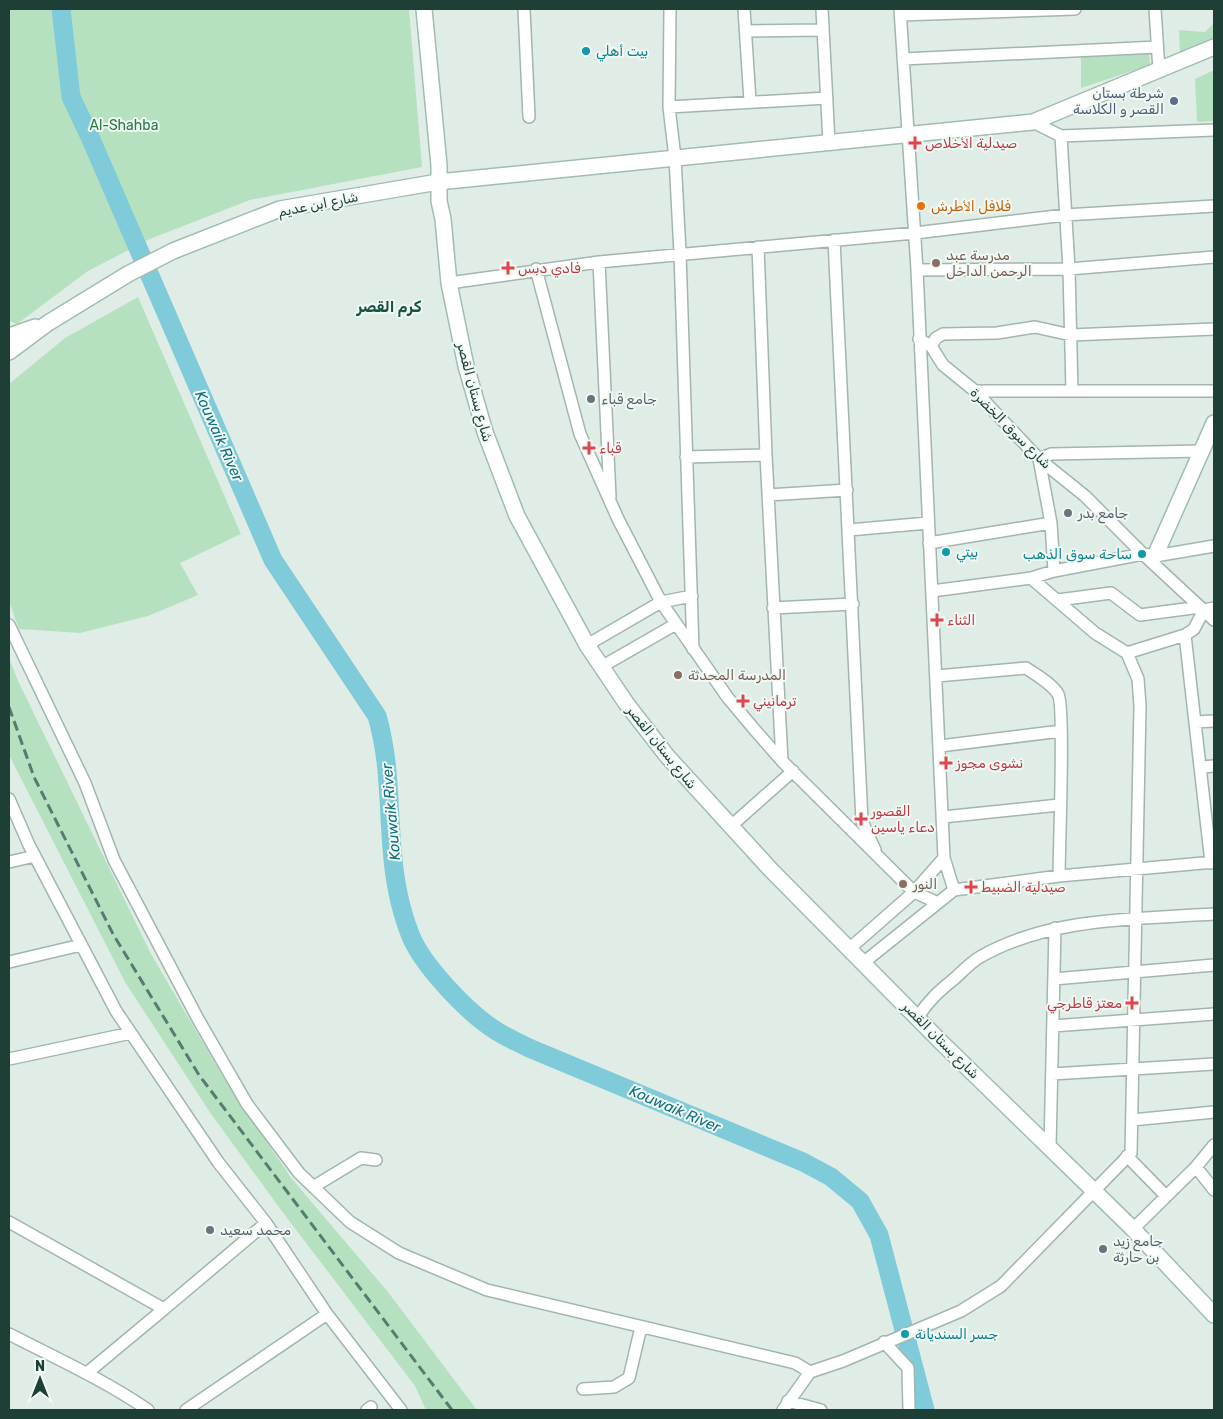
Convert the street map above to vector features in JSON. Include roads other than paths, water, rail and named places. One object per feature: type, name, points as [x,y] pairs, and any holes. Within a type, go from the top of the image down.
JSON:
[{"type":"main road","name":"شارع بستان القصر","points":[[424,9],[439,165],[438,182],[449,283],[466,366],[485,432],[517,516],[587,645],[601,667],[667,756],[730,826],[863,963],[1133,1228],[1214,1315]]},
{"type":"main road","name":"شارع ابن عديم","points":[[48,323],[128,274],[173,251],[280,209],[438,182],[829,142],[910,136],[1033,122],[1214,47]]},
{"type":"main road","points":[[9,336],[48,323]]},
{"type":"main road","points":[[9,352],[48,323]]},
{"type":"main road","points":[[1149,555],[1214,422]]},
{"type":"street","points":[[524,9],[529,117]]},
{"type":"street","points":[[670,9],[669,107],[675,158],[680,254],[693,649]]},
{"type":"street","points":[[744,9],[750,101]]},
{"type":"street","points":[[822,9],[829,142]]},
{"type":"street","points":[[954,890],[944,858],[937,676],[919,340],[918,270],[901,12],[1076,9]]},
{"type":"street","points":[[1155,9],[1159,70]]},
{"type":"street","points":[[746,31],[823,30]]},
{"type":"street","points":[[903,59],[1157,48]]},
{"type":"street","points":[[669,107],[827,98]]},
{"type":"street","points":[[1033,122],[1061,136],[1214,130]]},
{"type":"street","points":[[1061,136],[1069,269],[1072,391]]},
{"type":"street","points":[[449,283],[536,269],[599,262],[758,246],[915,234],[1065,215],[1214,206]]},
{"type":"street","points":[[834,240],[850,530],[862,820],[878,857]]},
{"type":"street","points":[[758,246],[773,608],[782,761]]},
{"type":"street","points":[[918,270],[1069,269],[1214,257]]},
{"type":"street","points":[[599,262],[610,504]]},
{"type":"street","points":[[536,269],[580,434],[610,504],[661,602],[728,698],[782,761],[914,892],[936,902]]},
{"type":"street","points":[[931,346],[936,338],[943,334],[997,333],[1035,327],[1071,335],[1214,329]]},
{"type":"street","name":"شارع سوق الخضرة","points":[[919,340],[931,346],[943,365],[975,391],[1039,459],[1085,496],[1206,608],[1214,620]]},
{"type":"street","points":[[975,391],[1214,391]]},
{"type":"street","points":[[1054,571],[1051,523],[1039,459],[1051,454],[1200,451]]},
{"type":"street","points":[[686,457],[766,455]]},
{"type":"street","points":[[768,495],[847,490]]},
{"type":"street","points":[[850,530],[928,523]]},
{"type":"street","points":[[929,543],[1051,523]]},
{"type":"street","points":[[932,591],[1031,578],[1054,571],[1214,546]]},
{"type":"street","points":[[821,1410],[785,1406],[810,1372],[843,1361],[884,1342],[962,1311],[1001,1286],[1131,1153],[1134,1020],[1133,971],[1140,706],[1138,679],[1127,653],[1095,633],[1031,578]]},
{"type":"street","points":[[1058,600],[1111,593],[1140,615],[1206,608]]},
{"type":"street","points":[[587,645],[661,602],[692,596]]},
{"type":"street","points":[[773,608],[853,604]]},
{"type":"street","points":[[1127,653],[1185,635],[1194,629],[1206,608]]},
{"type":"street","points":[[601,667],[676,624]]},
{"type":"street","points":[[9,625],[84,783],[114,860],[198,1019],[247,1104],[299,1173],[350,1222],[408,1257],[487,1290],[795,1363],[810,1372]]},
{"type":"street","points":[[863,963],[936,902],[954,890],[1060,876],[1213,862],[1210,815],[1201,767],[1185,635]]},
{"type":"street","points":[[937,676],[1026,668],[1058,693],[1061,700],[1060,876]]},
{"type":"street","points":[[1196,722],[1214,721]]},
{"type":"street","points":[[940,746],[1061,731]]},
{"type":"street","points":[[1201,767],[1214,766]]},
{"type":"street","points":[[730,826],[793,771]]},
{"type":"street","points":[[9,800],[35,856],[116,1011],[218,1162],[266,1223],[327,1314],[401,1410]]},
{"type":"street","points":[[943,817],[1060,805]]},
{"type":"street","points":[[9,862],[35,856]]},
{"type":"street","points":[[849,949],[914,892],[944,858]]},
{"type":"street","points":[[918,1017],[928,1001],[978,958],[1009,942],[1055,928],[1135,919],[1214,914]]},
{"type":"street","points":[[1050,1148],[1055,928]]},
{"type":"street","points":[[9,962],[81,945]]},
{"type":"street","points":[[1054,979],[1214,965]]},
{"type":"street","points":[[1053,1026],[1214,1014]]},
{"type":"street","points":[[9,1059],[131,1033]]},
{"type":"street","points":[[1052,1074],[1214,1064]]},
{"type":"street","points":[[1132,1120],[1214,1112]]},
{"type":"street","points":[[1133,1228],[1196,1167],[1214,1145]]},
{"type":"street","points":[[1127,1156],[1166,1196]]},
{"type":"street","points":[[313,1187],[362,1158],[376,1160]]},
{"type":"street","points":[[1196,1167],[1214,1190]]},
{"type":"street","points":[[9,1222],[164,1309]]},
{"type":"street","points":[[87,1373],[266,1223]]},
{"type":"street","points":[[186,1410],[327,1314]]},
{"type":"street","points":[[583,1389],[614,1387],[628,1378],[641,1327]]},
{"type":"street","points":[[10,1336],[87,1373],[123,1393],[148,1410]]},
{"type":"street","points":[[884,1342],[908,1368],[910,1410]]},
{"type":"waterway","name":"Kouwaik River","points":[[61,9],[71,97],[273,560],[377,716],[386,765],[392,848],[400,902],[410,934],[424,959],[459,1000],[484,1022],[503,1035],[529,1048],[803,1162],[831,1177],[860,1201],[879,1235],[925,1410]]},
{"type":"railway","points":[[9,707],[34,777],[113,934],[199,1075],[452,1410]]},
{"type":"place","name":"بيت أهلي","points":[[586,51]]},
{"type":"place","name":"شرطة بستان القصر و الكلاسة","points":[[1174,101]]},
{"type":"place","name":"صيدلية اﻷخلاص","points":[[915,143]]},
{"type":"place","name":"فلافل اﻷطرش","points":[[921,206]]},
{"type":"place","name":"مدرسة عبد الرحمن الداخل","points":[[936,263]]},
{"type":"place","name":"فادي دبس","points":[[508,268]]},
{"type":"place","name":"جامع قباء","points":[[591,399]]},
{"type":"place","name":"قباء","points":[[589,448]]},
{"type":"place","name":"جامع بدر","points":[[1068,513]]},
{"type":"place","name":"بيتي","points":[[946,552]]},
{"type":"place","name":"ساحة سوق الذهب","points":[[1142,554]]},
{"type":"place","name":"الثناء","points":[[937,620]]},
{"type":"place","name":"المدرسة المحدثة","points":[[678,675]]},
{"type":"place","name":"ترمانيني","points":[[743,701]]},
{"type":"place","name":"نشوى مجوز","points":[[946,763]]},
{"type":"place","name":"القصور دعاء ياسين","points":[[861,819]]},
{"type":"place","name":"النور","points":[[903,884]]},
{"type":"place","name":"صيدلية الضبيط","points":[[971,887]]},
{"type":"place","name":"معتز قاطرجي","points":[[1132,1003]]},
{"type":"place","name":"محمد سعيد","points":[[210,1230]]},
{"type":"place","name":"جامع زيد بن حارثة","points":[[1103,1249]]},
{"type":"place","name":"جسر السنديانة","points":[[905,1334]]},
{"type":"district","name":"كرم القصر","points":[[389,307]]},
{"type":"park label","name":"Al-Shahba","points":[[124,125]]}]
